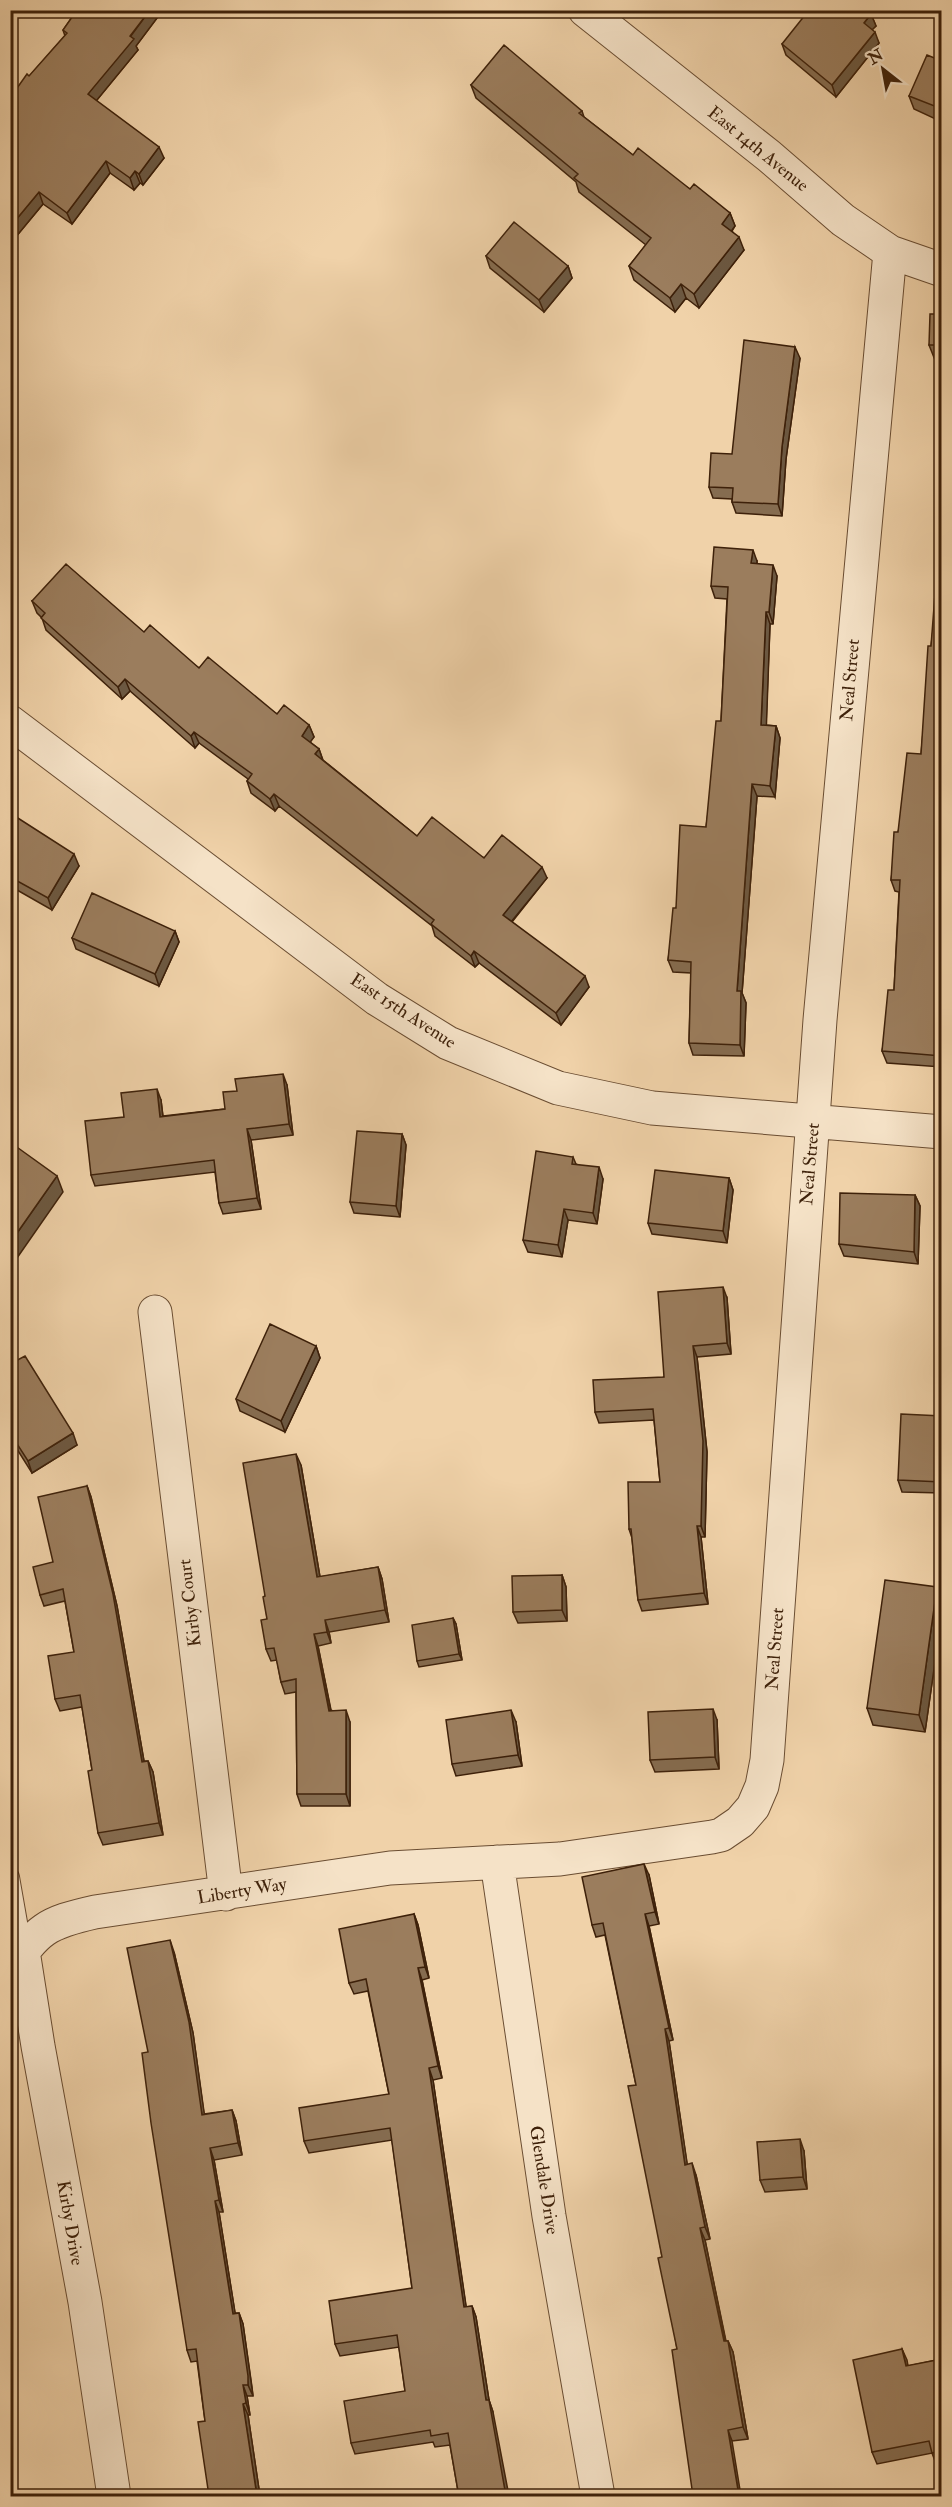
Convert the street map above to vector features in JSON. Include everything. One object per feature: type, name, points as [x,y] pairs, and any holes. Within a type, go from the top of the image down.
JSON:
[{"type":"street","name":"East 14th Avenue","points":[[585,10],[769,156],[843,220],[890,252],[942,270]]},
{"type":"street","name":"Neal Street","points":[[497,1862],[560,1858],[721,1835],[740,1822],[758,1796],[767,1760],[793,1365],[814,1121],[819,1020],[890,252]]},
{"type":"street","name":"East 15th Avenue","points":[[10,722],[377,999],[448,1043],[568,1090],[652,1108],[942,1132]]},
{"type":"street","name":"Kirby Court","points":[[155,1312],[226,1894]]},
{"type":"street","name":"Liberty Way","points":[[17,1960],[36,1935],[68,1918],[390,1868],[497,1862]]},
{"type":"street","name":"Glendale Drive","points":[[497,1862],[549,2216],[598,2496]]},
{"type":"street","name":"Kirby Drive","points":[[17,1960],[85,2302],[114,2496]]},
{"type":"lane","points":[[10,1877],[17,1960]]},
{"type":"building","points":[[77,10],[150,10],[130,36],[134,39],[88,94],[159,147],[139,174],[135,171],[130,178],[106,161],[67,213],[39,192],[10,227],[10,98],[27,74],[29,76],[67,33],[63,30]]},
{"type":"building","points":[[809,10],[867,10],[871,14],[864,23],[875,32],[832,85],[782,44]]},
{"type":"building","points":[[504,45],[582,111],[579,113],[633,155],[638,148],[690,189],[694,184],[730,213],[722,224],[739,237],[694,294],[681,284],[670,298],[629,266],[651,238],[574,178],[578,174],[471,85]]},
{"type":"building","points":[[927,55],[942,61],[942,109],[909,96]]},
{"type":"building","points":[[942,111],[942,125],[937,122]]},
{"type":"building","points":[[514,222],[568,266],[539,300],[486,256]]},
{"type":"building","points":[[930,314],[942,314],[942,345],[929,345]]},
{"type":"building","points":[[744,340],[795,347],[782,447],[778,504],[732,502],[733,488],[709,487],[711,453],[732,454]]},
{"type":"building","points":[[942,544],[942,1056],[882,1051],[888,990],[894,990],[900,880],[891,880],[894,832],[898,832],[907,753],[921,754],[928,646],[931,646],[936,581],[939,581]]},
{"type":"building","points":[[714,547],[753,550],[751,563],[773,565],[769,612],[766,612],[761,725],[776,726],[770,786],[752,784],[737,991],[741,991],[740,1045],[689,1043],[691,962],[668,960],[673,908],[676,908],[680,825],[706,827],[716,721],[721,721],[728,587],[711,586]]},
{"type":"building","points":[[66,564],[144,632],[150,625],[199,668],[208,657],[277,714],[284,705],[309,725],[302,736],[319,749],[315,754],[417,836],[432,817],[484,858],[502,835],[542,867],[503,915],[585,976],[556,1013],[474,951],[471,956],[431,924],[434,920],[274,794],[270,799],[247,781],[252,774],[194,732],[191,736],[125,679],[118,687],[41,618],[45,613],[32,601]]},
{"type":"building","points":[[10,813],[74,854],[48,898],[10,877]]},
{"type":"building","points":[[92,893],[175,931],[155,974],[72,938]]},
{"type":"building","points":[[283,1074],[289,1124],[247,1129],[257,1198],[219,1203],[214,1160],[91,1175],[85,1121],[124,1117],[121,1093],[157,1089],[160,1117],[225,1109],[223,1092],[237,1091],[235,1079]]},
{"type":"building","points":[[357,1131],[402,1134],[396,1206],[350,1202]]},
{"type":"building","points":[[14,1145],[57,1176],[10,1243],[10,1150]]},
{"type":"building","points":[[536,1151],[573,1157],[572,1164],[599,1167],[593,1213],[564,1209],[558,1245],[523,1240]]},
{"type":"building","points":[[655,1170],[729,1178],[723,1231],[648,1223]]},
{"type":"building","points":[[840,1193],[915,1195],[914,1252],[839,1244]]},
{"type":"building","points":[[723,1287],[727,1343],[693,1346],[703,1441],[701,1526],[697,1526],[704,1593],[638,1600],[631,1529],[629,1529],[628,1482],[660,1482],[653,1409],[595,1412],[593,1380],[664,1377],[658,1292]]},
{"type":"building","points":[[270,1324],[316,1346],[281,1421],[236,1399]]},
{"type":"building","points":[[25,1356],[73,1433],[28,1461],[10,1433],[10,1364]]},
{"type":"building","points":[[901,1414],[942,1416],[942,1482],[898,1480]]},
{"type":"building","points":[[296,1454],[317,1577],[378,1567],[385,1610],[325,1620],[327,1632],[314,1634],[329,1711],[346,1710],[346,1794],[297,1794],[296,1679],[281,1682],[274,1648],[266,1649],[261,1620],[267,1619],[263,1597],[265,1596],[243,1463]]},
{"type":"building","points":[[87,1486],[113,1594],[142,1762],[148,1761],[159,1823],[98,1833],[88,1771],[92,1770],[80,1695],[55,1699],[48,1656],[74,1652],[63,1589],[40,1595],[33,1567],[53,1562],[38,1497]]},
{"type":"building","points":[[562,1575],[562,1610],[513,1612],[512,1576]]},
{"type":"building","points":[[885,1580],[937,1587],[919,1715],[867,1708]]},
{"type":"building","points":[[453,1618],[459,1654],[417,1661],[412,1625]]},
{"type":"building","points":[[713,1709],[715,1757],[650,1760],[648,1712]]},
{"type":"building","points":[[511,1710],[518,1755],[452,1764],[446,1720]]},
{"type":"building","points":[[644,1864],[655,1912],[645,1914],[669,2028],[665,2029],[685,2165],[692,2163],[705,2227],[700,2228],[724,2341],[728,2341],[743,2427],[728,2430],[739,2496],[693,2496],[672,2350],[677,2349],[658,2258],[662,2257],[628,2086],[636,2085],[603,1923],[592,1925],[582,1877]]},
{"type":"building","points":[[414,1914],[425,1967],[418,1968],[438,2066],[429,2068],[464,2307],[472,2306],[486,2400],[489,2400],[506,2496],[425,2496],[458,2491],[448,2433],[431,2436],[430,2430],[351,2443],[344,2401],[405,2391],[397,2335],[335,2344],[329,2301],[412,2288],[390,2128],[304,2141],[299,2108],[389,2094],[366,1979],[349,1983],[339,1929]]},
{"type":"building","points":[[170,1940],[189,2022],[202,2115],[232,2110],[238,2143],[210,2148],[219,2200],[215,2201],[233,2314],[239,2313],[248,2376],[248,2385],[243,2385],[246,2403],[243,2404],[257,2496],[209,2496],[198,2422],[205,2421],[196,2349],[187,2350],[151,2123],[142,2053],[148,2052],[127,1948]]},
{"type":"building","points":[[800,2139],[803,2177],[760,2180],[757,2142]]},
{"type":"building","points":[[902,2349],[906,2366],[942,2359],[942,2451],[932,2453],[929,2441],[872,2452],[853,2360]]}]
